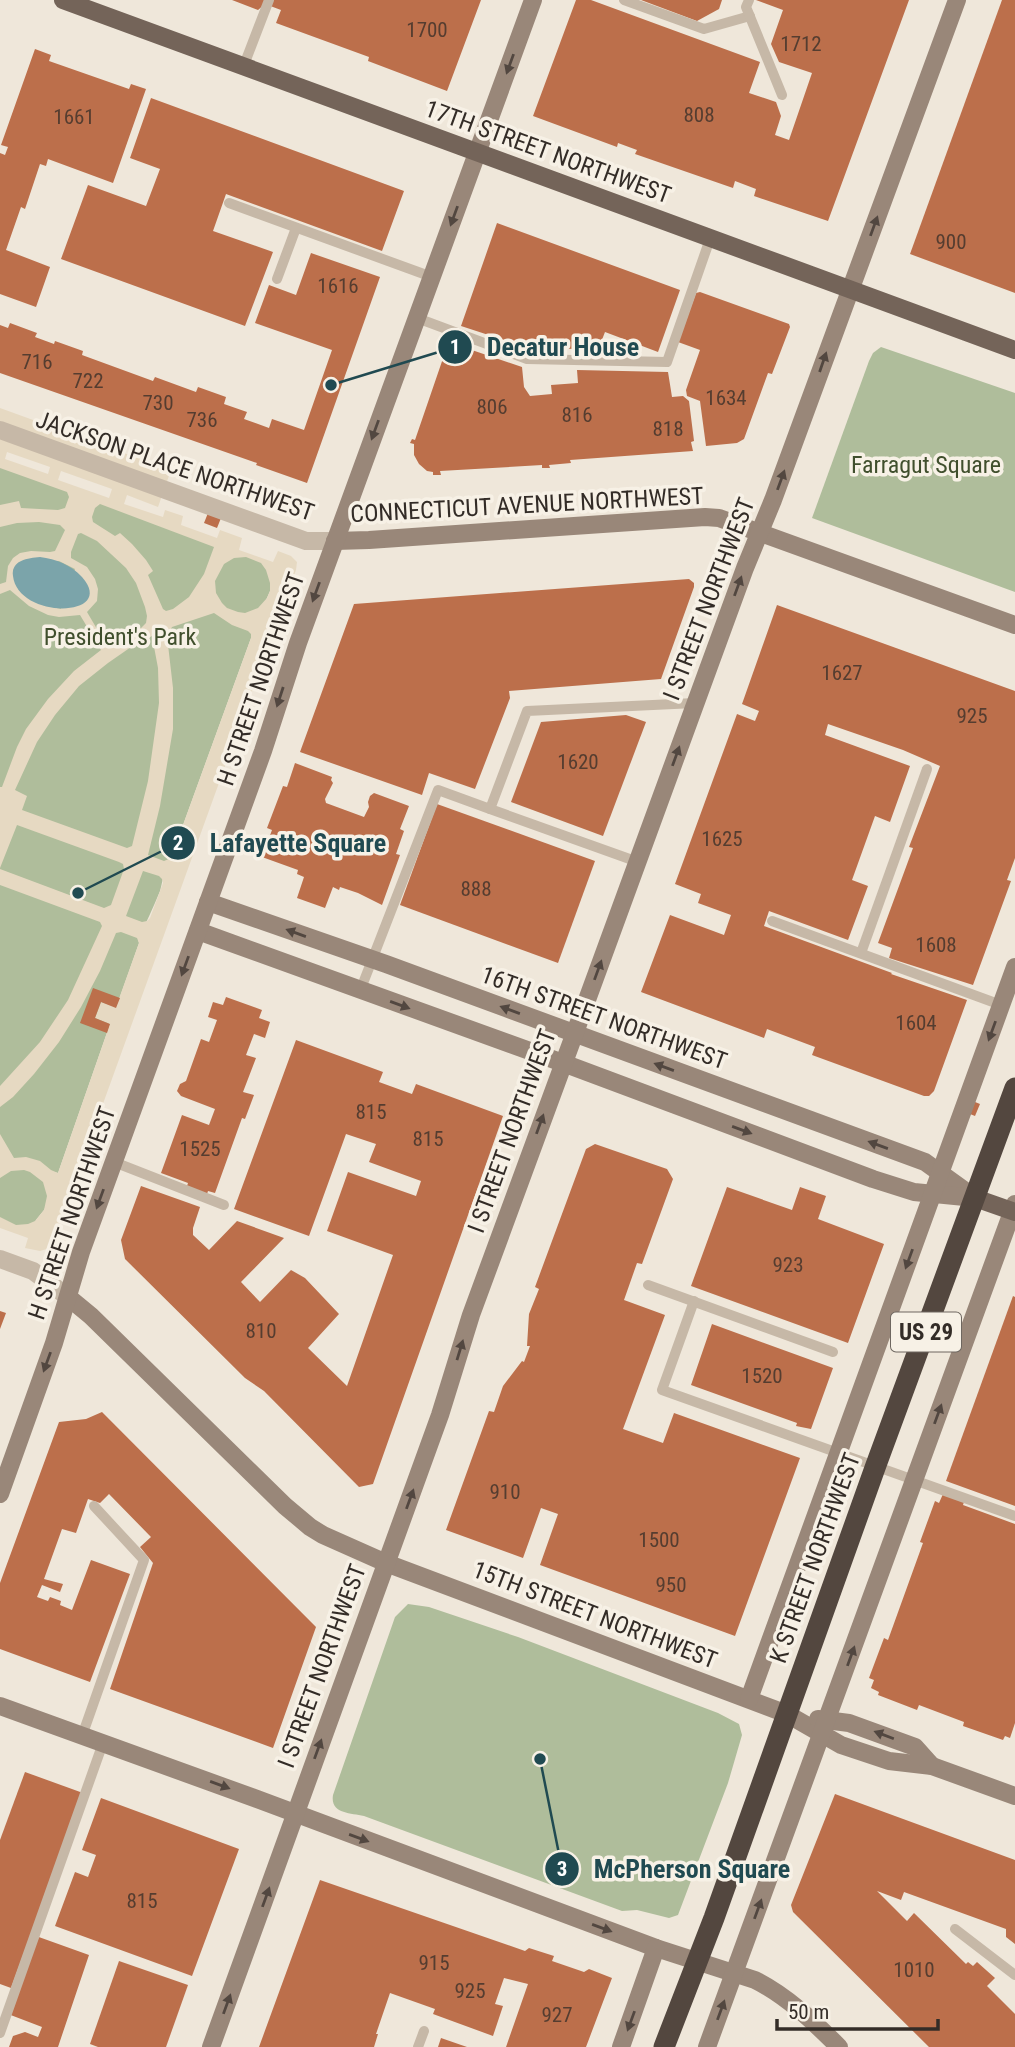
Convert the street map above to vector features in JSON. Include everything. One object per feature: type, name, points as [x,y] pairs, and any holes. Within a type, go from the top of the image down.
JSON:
[{"type":"highway","name":"K STREET NORTHWEST","points":[[664,2047],[1015,1088]]},
{"type":"main road","name":"17TH STREET NORTHWEST","points":[[64,0],[1015,351]]},
{"type":"main road","name":"16TH STREET NORTHWEST","points":[[975,1198],[1014,1209]]},
{"type":"street","name":"H STREET NORTHWEST","points":[[0,1494],[4,1474],[54,1343],[81,1252],[263,751],[298,643],[533,0]]},
{"type":"street","name":"I STREET NORTHWEST","points":[[211,2047],[440,1415],[471,1315],[957,0]]},
{"type":"street","name":"JACKSON PLACE NORTHWEST","points":[[0,430],[306,541],[335,541]]},
{"type":"street","name":"CONNECTICUT AVENUE NORTHWEST","points":[[335,541],[705,517],[729,520],[761,532]]},
{"type":"street","points":[[761,532],[1015,625]]},
{"type":"street","name":"16TH STREET NORTHWEST","points":[[208,902],[372,959],[925,1162],[975,1198]]},
{"type":"street","name":"16TH STREET NORTHWEST","points":[[198,931],[873,1179],[914,1192],[975,1198]]},
{"type":"street","name":"K STREET NORTHWEST","points":[[749,1699],[1015,967]]},
{"type":"street","points":[[707,2047],[1014,1209]]},
{"type":"street","points":[[0,1259],[33,1271],[68,1297]]},
{"type":"street","name":"15TH STREET NORTHWEST","points":[[68,1297],[92,1316],[302,1520],[323,1535],[386,1563],[825,1727],[841,1745],[889,1761],[932,1766],[1015,1796]]},
{"type":"street","points":[[0,1706],[656,1948],[766,1985],[816,2023],[839,2047]]},
{"type":"street","points":[[621,2047],[656,1948]]},
{"type":"lane","points":[[244,65],[269,0]]},
{"type":"lane","points":[[624,0],[704,29],[750,16]]},
{"type":"lane","points":[[749,0],[746,7],[782,95]]},
{"type":"lane","points":[[229,204],[432,277]]},
{"type":"lane","points":[[277,279],[296,228]]},
{"type":"lane","points":[[417,318],[527,359],[667,362],[710,239]]},
{"type":"lane","points":[[490,809],[527,711],[695,703]]},
{"type":"lane","points":[[861,953],[927,769]]},
{"type":"lane","points":[[360,991],[438,790],[638,862]]},
{"type":"lane","points":[[772,921],[1001,1005]]},
{"type":"lane","points":[[114,1162],[224,1205]]},
{"type":"lane","points":[[648,1285],[833,1352]]},
{"type":"lane","points":[[694,1301],[662,1390],[1015,1516]]},
{"type":"lane","points":[[82,1736],[145,1560],[94,1506]]},
{"type":"lane","points":[[0,2033],[103,1744]]},
{"type":"lane","points":[[955,1929],[1015,1975]]},
{"type":"lane","points":[[418,2047],[424,2031]]},
{"type":"green space","name":"Farragut Square","points":[[881,347],[1015,393],[1015,592],[812,518],[869,361],[873,353]]},
{"type":"green space","name":"President's Park","points":[[0,466],[274,565],[270,591],[251,634],[165,870],[160,891],[138,939],[139,943],[108,1023],[110,1024],[58,1173],[54,1172],[47,1191],[47,1204],[32,1231],[0,1220]]},
{"type":"green space","points":[[408,1604],[429,1607],[518,1637],[718,1713],[739,1724],[742,1735],[728,1783],[678,1915],[669,1918],[637,1910],[622,1911],[364,1816],[342,1812],[335,1806],[333,1795],[395,1617]]},
{"type":"shaded area","points":[[0,408],[171,470],[158,507],[127,495],[124,504],[163,517],[165,510],[183,516],[181,525],[217,538],[220,530],[242,538],[239,550],[273,562],[278,551],[291,556],[297,562],[53,1242],[47,1249],[40,1251],[25,1248],[28,1238],[0,1228],[0,1217],[16,1225],[35,1221],[44,1210],[47,1196],[43,1182],[30,1172],[11,1171],[0,1178],[0,1134],[14,1158],[26,1157],[40,1161],[58,1173],[110,1024],[95,1018],[101,1002],[116,1007],[139,943],[137,938],[121,932],[116,933],[100,971],[59,1042],[34,1074],[0,1107],[0,1086],[40,1042],[68,1000],[102,926],[100,922],[0,885],[0,869],[104,908],[111,905],[124,869],[119,862],[17,825],[0,868],[0,787],[17,747],[26,729],[48,699],[74,671],[101,650],[80,615],[48,615],[29,606],[10,590],[0,594],[0,584],[6,582],[8,566],[13,558],[20,553],[31,551],[55,551],[65,530],[60,525],[39,522],[0,527],[0,505],[19,501],[21,508],[58,510],[65,508],[69,497],[67,492],[0,468]],"holes":[[[7,452],[50,467],[48,474],[5,459]],[[61,471],[112,489],[109,498],[58,480]],[[100,504],[214,547],[204,574],[189,597],[173,609],[163,609],[148,575],[153,571],[146,560],[120,533],[115,536],[93,522],[95,508]],[[81,533],[97,541],[126,568],[136,583],[145,607],[146,623],[141,628],[107,646],[87,612],[97,601],[95,579],[87,567],[71,558],[78,534]],[[246,557],[261,563],[266,570],[270,591],[258,608],[245,613],[227,608],[222,603],[216,593],[215,581],[224,564],[234,558]],[[59,561],[75,569],[61,609],[43,605],[19,590],[13,570],[19,562]],[[214,613],[251,634],[171,858],[164,861],[148,855],[160,806],[173,729],[173,688],[167,636],[172,627]],[[152,636],[158,668],[159,703],[148,781],[132,846],[127,848],[22,810],[27,796],[15,790],[37,742],[79,686],[131,647]],[[143,871],[159,876],[163,883],[147,921],[142,922],[126,916]]]},
{"type":"water","points":[[40,557],[63,563],[78,573],[90,591],[87,600],[77,606],[47,606],[31,600],[19,590],[13,576],[15,566],[26,559]]},
{"type":"building","points":[[232,0],[481,0],[447,91],[368,61],[369,57],[276,23],[281,10],[265,4],[258,10]]},
{"type":"building","points":[[576,0],[591,0],[760,62],[749,93],[776,102],[781,116],[775,135],[789,140],[812,73],[779,62],[771,44],[783,10],[756,0],[909,0],[828,221],[754,196],[756,189],[735,181],[733,188],[635,154],[637,150],[618,143],[617,147],[533,116]]},
{"type":"building","points":[[641,0],[722,0],[719,9],[697,21]]},
{"type":"building","points":[[1002,0],[1015,0],[1015,293],[910,254]]},
{"type":"building","points":[[35,49],[51,55],[49,61],[129,89],[131,84],[146,89],[113,183],[48,159],[46,166],[40,164],[25,209],[21,207],[6,250],[50,267],[36,307],[0,294],[0,153],[5,155],[8,147],[1,145]]},
{"type":"building","points":[[151,98],[404,191],[382,251],[226,194],[213,231],[273,252],[245,326],[61,259],[88,185],[146,206],[160,169],[130,158]]},
{"type":"building","points":[[497,223],[680,290],[658,352],[605,332],[598,350],[525,347],[461,326]]},
{"type":"building","points":[[311,253],[380,277],[307,483],[0,373],[0,325],[8,328],[10,323],[37,333],[35,337],[83,351],[82,355],[153,381],[155,377],[196,392],[198,387],[226,397],[224,404],[247,412],[244,419],[269,428],[272,419],[304,430],[332,350],[255,323],[269,285],[296,295]]},
{"type":"building","points":[[700,292],[789,324],[790,327],[772,374],[768,373],[744,439],[737,443],[706,446],[700,401],[687,396],[686,390],[700,350],[678,342],[696,293]]},
{"type":"building","points":[[450,338],[464,343],[463,347],[522,367],[524,387],[530,396],[552,394],[551,385],[578,383],[577,370],[668,372],[672,397],[683,396],[689,401],[693,451],[570,460],[571,463],[549,465],[550,468],[542,468],[542,465],[440,471],[441,475],[433,475],[433,472],[427,471],[419,464],[414,455],[414,444],[410,443],[412,439],[415,440]]},
{"type":"building","points":[[208,513],[221,518],[217,528],[204,523]]},
{"type":"building","points":[[689,579],[694,583],[694,587],[661,679],[509,691],[510,698],[475,789],[429,773],[422,795],[300,752],[354,604]]},
{"type":"building","points":[[777,605],[1015,691],[1015,858],[1007,880],[1011,881],[973,985],[889,958],[892,948],[878,943],[913,848],[909,847],[940,766],[828,724],[825,735],[910,766],[890,822],[875,816],[852,880],[868,886],[848,940],[769,911],[764,926],[967,1000],[934,1091],[929,1096],[812,1055],[815,1047],[767,1029],[764,1038],[641,992],[670,915],[724,935],[731,915],[698,903],[701,894],[675,884],[737,714],[755,721],[759,711],[742,704]]},
{"type":"building","points":[[626,715],[646,722],[603,836],[511,802],[541,722]]},
{"type":"building","points":[[295,763],[332,777],[333,783],[325,799],[326,803],[364,817],[370,796],[374,793],[409,806],[400,829],[404,831],[396,854],[400,855],[382,905],[340,887],[339,890],[333,887],[325,908],[297,898],[304,877],[297,874],[298,870],[262,857],[272,830],[267,828],[283,786],[287,787]]},
{"type":"building","points":[[437,804],[595,861],[558,963],[400,905]]},
{"type":"building","points":[[93,988],[120,998],[116,1008],[101,1002],[95,1018],[110,1024],[107,1033],[80,1023]]},
{"type":"building","points":[[226,997],[262,1010],[259,1018],[270,1022],[265,1038],[254,1034],[246,1055],[256,1058],[243,1092],[254,1095],[245,1119],[242,1118],[215,1193],[208,1191],[207,1194],[187,1186],[188,1183],[161,1173],[182,1115],[209,1125],[215,1109],[181,1096],[177,1091],[180,1084],[186,1081],[201,1039],[209,1042],[217,1020],[208,1017],[213,1002],[223,1005]]},
{"type":"building","points":[[296,1040],[383,1072],[379,1082],[412,1094],[416,1084],[503,1116],[373,1484],[359,1487],[264,1391],[245,1378],[125,1259],[121,1240],[141,1186],[200,1207],[193,1235],[209,1250],[237,1221],[284,1238],[241,1282],[260,1302],[291,1270],[305,1278],[339,1314],[308,1348],[347,1386],[393,1255],[327,1231],[348,1172],[416,1196],[421,1181],[369,1162],[376,1144],[346,1134],[309,1236],[234,1209]]},
{"type":"building","points":[[975,1102],[980,1104],[975,1116],[970,1114]]},
{"type":"building","points":[[595,1144],[667,1169],[673,1179],[642,1264],[637,1263],[624,1300],[665,1315],[623,1429],[663,1443],[674,1413],[800,1458],[735,1636],[540,1565],[558,1514],[541,1508],[523,1558],[446,1530],[489,1411],[494,1412],[503,1386],[522,1361],[524,1362],[530,1346],[527,1346],[529,1314],[539,1289],[535,1287],[586,1149]]},
{"type":"building","points":[[727,1187],[792,1210],[800,1187],[826,1196],[818,1219],[884,1244],[848,1343],[691,1286]]},
{"type":"building","points":[[1013,1296],[1015,1297],[1015,1506],[946,1481]]},
{"type":"building","points":[[0,1311],[6,1313],[0,1329]]},
{"type":"building","points":[[712,1324],[833,1368],[811,1429],[796,1426],[797,1423],[691,1385]]},
{"type":"building","points":[[102,1412],[316,1627],[273,1748],[110,1689],[153,1563],[140,1547],[151,1537],[109,1494],[100,1503],[88,1499],[76,1533],[62,1529],[44,1579],[63,1584],[60,1592],[42,1585],[37,1597],[48,1601],[50,1597],[61,1601],[60,1605],[72,1610],[91,1560],[130,1574],[90,1682],[0,1649],[0,1583],[59,1422],[86,1419]]},
{"type":"building","points":[[943,1494],[964,1502],[963,1505],[1015,1524],[1015,1723],[1010,1738],[1005,1736],[1003,1740],[963,1726],[964,1722],[919,1705],[917,1710],[878,1695],[879,1692],[871,1688],[874,1680],[869,1678],[884,1638],[888,1640],[935,1501],[939,1503]]},
{"type":"building","points":[[25,1772],[83,1793],[11,1988],[0,1984],[0,1840]]},
{"type":"building","points":[[835,1794],[1015,1860],[1015,1944],[1006,1937],[1006,1929],[904,1892],[901,1900],[877,1891],[907,1921],[914,1913],[966,1964],[968,1962],[973,1966],[977,1962],[995,1978],[987,1986],[1015,2014],[1015,2047],[929,2047],[793,1912],[791,1905]]},
{"type":"building","points":[[101,1798],[239,1849],[192,1976],[55,1926],[75,1872],[88,1877],[96,1855],[82,1850]]},
{"type":"building","points":[[320,1880],[525,1951],[529,1948],[554,1956],[552,1961],[584,1972],[589,1969],[612,1978],[586,2047],[506,2047],[528,1984],[504,1978],[495,2004],[503,2006],[493,2036],[433,2014],[435,2009],[390,1993],[374,2047],[259,2047]]},
{"type":"building","points":[[36,1936],[89,1955],[58,2047],[9,2047],[13,2036],[25,2032],[38,2037],[42,2027],[8,2014]]},
{"type":"building","points":[[119,1961],[188,1985],[166,2047],[98,2047],[90,2044]]},
{"type":"building","points":[[441,2038],[467,2047],[438,2047]]},
{"type":"place","name":"Decatur House","points":[[331,385]]},
{"type":"place","name":"Lafayette Square","points":[[78,893]]},
{"type":"place","name":"McPherson Square","points":[[540,1759]]}]
